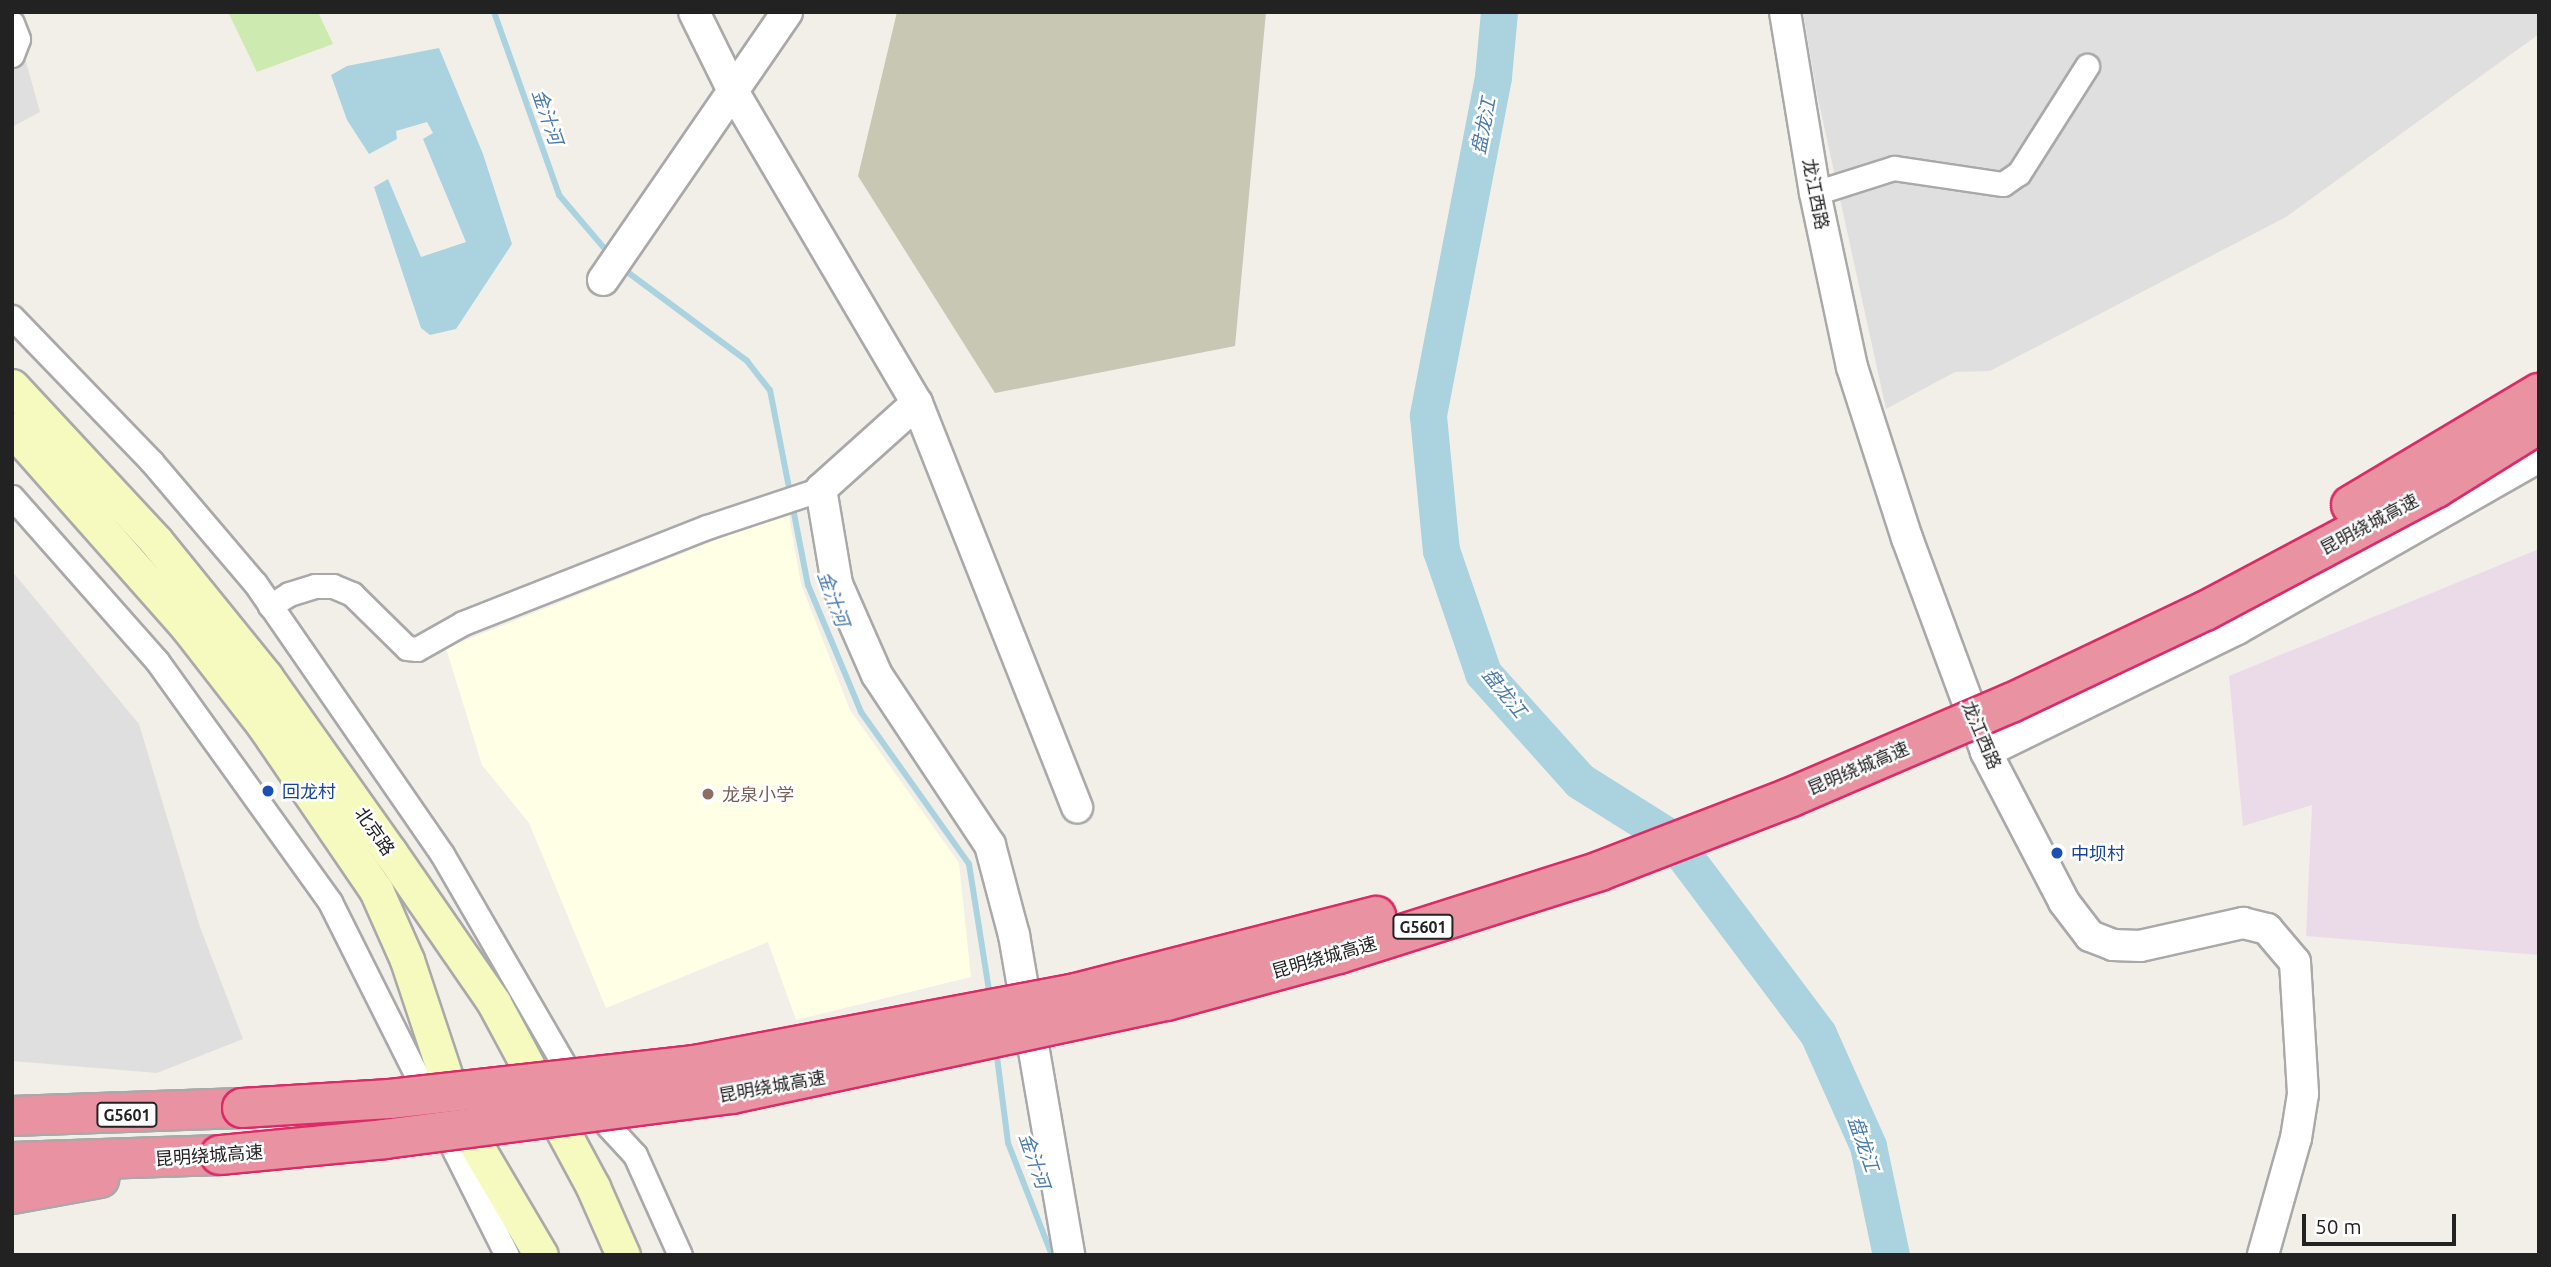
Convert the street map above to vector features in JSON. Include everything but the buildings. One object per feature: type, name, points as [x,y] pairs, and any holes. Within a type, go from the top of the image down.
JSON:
[{"type":"highway","name":"昆明绕城高速","points":[[12,1115],[87,1115],[390,1099],[695,1065],[1072,995],[1350,924],[1606,844],[1879,738],[2110,639],[2382,487],[2539,393]]},
{"type":"highway","name":"昆明绕城高速","points":[[12,1162],[212,1156],[386,1139],[732,1094],[1141,1007],[1339,954],[1600,871],[1789,798],[2011,703],[2205,611],[2436,488],[2539,424]]},
{"type":"highway","points":[[12,1102],[87,1115]]},
{"type":"highway","points":[[12,1195],[212,1156]]},
{"type":"main road","name":"北京路","points":[[12,386],[81,456],[232,635],[390,852],[494,1003],[593,1187],[623,1255]]},
{"type":"main road","name":"北京路","points":[[12,429],[187,627],[264,726],[376,890],[407,960],[459,1116],[541,1255]]},
{"type":"street","points":[[694,12],[733,92],[917,403],[1077,807]]},
{"type":"street","points":[[603,280],[787,12]]},
{"type":"street","name":"龙江西路","points":[[1785,12],[1815,193],[1852,367],[1907,538],[1986,752],[2064,902],[2090,936],[2113,945],[2140,946],[2244,923],[2267,929],[2295,962],[2303,1094],[2297,1138],[2263,1255]]},
{"type":"street","points":[[12,23],[18,39],[12,55]]},
{"type":"street","points":[[1815,193],[1894,168],[2003,184],[2019,173],[2087,66]]},
{"type":"street","points":[[12,317],[150,461],[270,606],[442,854],[586,1102],[635,1155],[680,1255]]},
{"type":"street","points":[[270,606],[315,586],[333,586],[352,594],[407,648],[416,649],[463,623],[762,507],[783,504],[821,489],[917,403]]},
{"type":"street","points":[[1986,752],[2237,629],[2539,457]]},
{"type":"street","points":[[821,489],[837,584],[877,675],[990,845],[1014,935],[1069,1255]]},
{"type":"street","points":[[12,497],[157,661],[323,891],[507,1255]]},
{"type":"shaded area","points":[[12,12],[40,112],[12,127]]},
{"type":"shaded area","points":[[897,12],[1266,12],[1235,346],[995,393],[858,176]]},
{"type":"shaded area","points":[[1803,12],[2539,12],[2539,34],[2286,217],[1990,371],[1955,372],[1886,409],[1817,94]]},
{"type":"shaded area","name":"龙泉小学","points":[[789,516],[801,584],[850,710],[959,863],[971,977],[796,1020],[768,942],[606,1008],[529,823],[482,765],[446,648],[746,528]]},
{"type":"shaded area","points":[[2539,549],[2539,955],[2306,936],[2312,805],[2243,826],[2229,676]]},
{"type":"shaded area","points":[[12,571],[139,724],[200,927],[243,1039],[157,1073],[12,1061]]},
{"type":"green space","points":[[228,12],[318,12],[333,44],[257,72]]},
{"type":"water","points":[[439,48],[483,154],[512,244],[456,329],[430,335],[421,328],[374,187],[388,179],[421,257],[466,242],[423,139],[433,133],[427,122],[396,131],[397,139],[369,154],[347,120],[331,75],[347,66]]},
{"type":"waterway","name":"金汁河","points":[[494,12],[559,195],[610,255]]},
{"type":"waterway","name":"盘龙江","points":[[1499,12],[1493,77],[1428,416],[1441,550],[1483,673],[1580,781],[1671,838],[1818,1034],[1868,1146],[1891,1255]]},
{"type":"waterway","name":"金汁河","points":[[622,268],[747,361],[770,390],[808,585],[861,712],[969,864],[990,996]]},
{"type":"waterway","name":"金汁河","points":[[996,1049],[1008,1143],[1052,1255]]},
{"type":"place","name":"回龙村","points":[[268,791]]},
{"type":"place","name":"龙泉小学","points":[[708,794]]},
{"type":"place","name":"中坝村","points":[[2057,853]]}]
